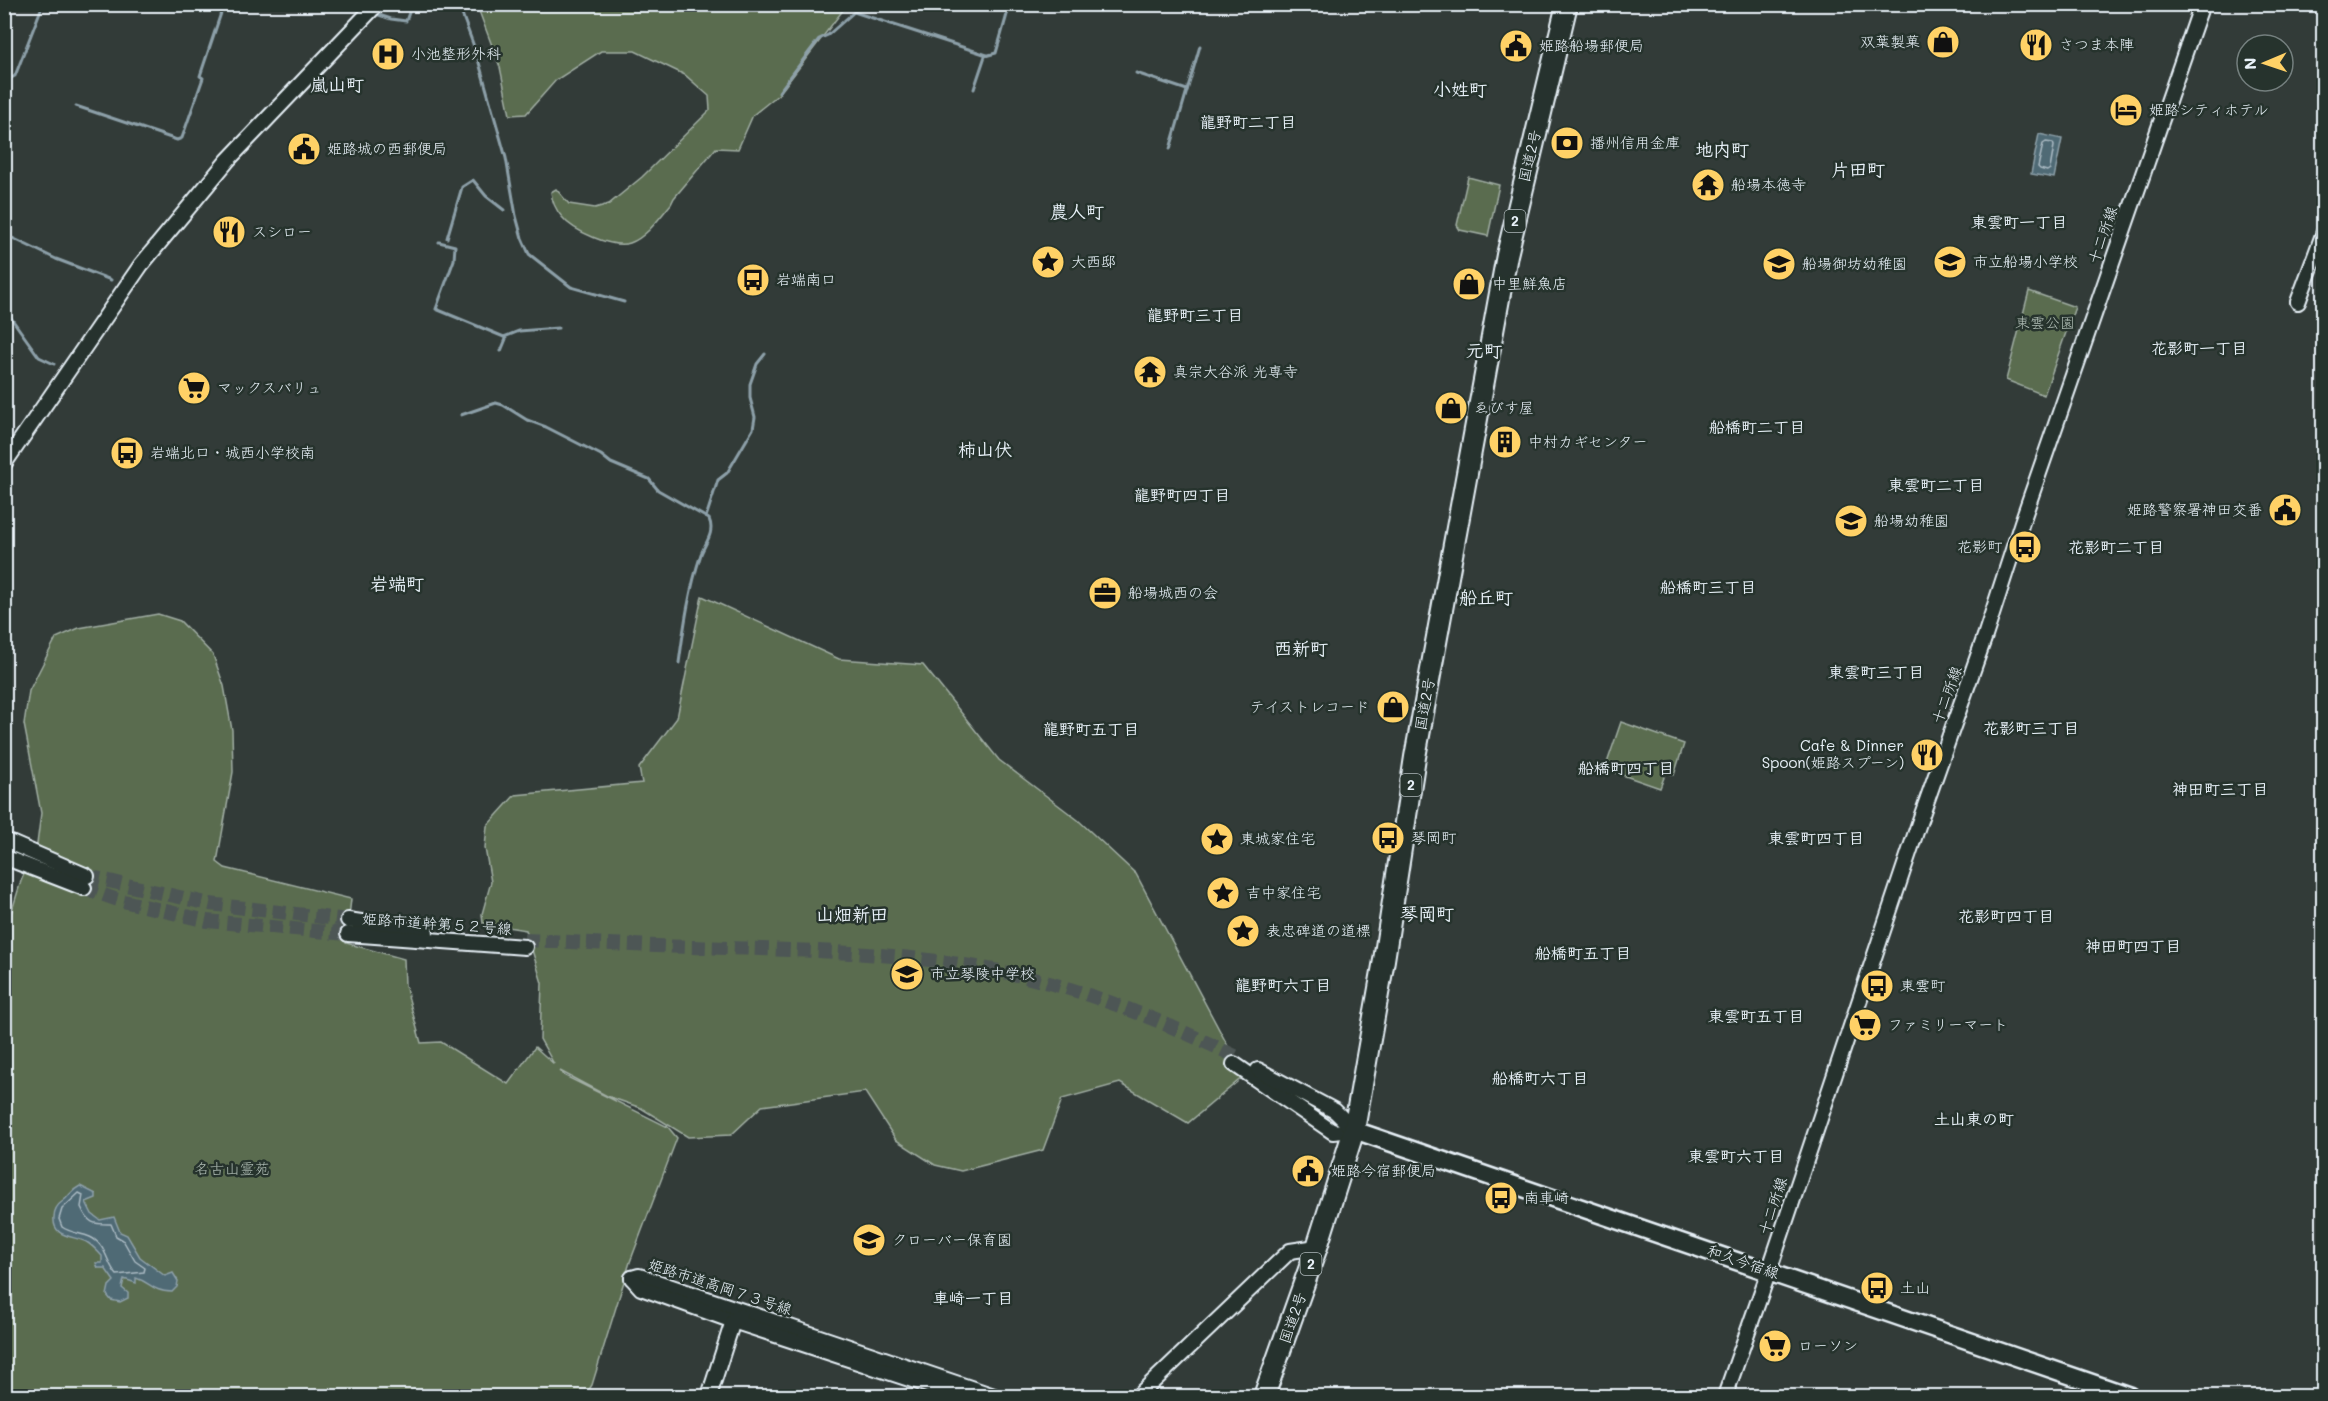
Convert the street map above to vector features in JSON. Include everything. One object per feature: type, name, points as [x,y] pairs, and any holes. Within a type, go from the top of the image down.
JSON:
[{"type":"highway","name":"国道2号","points":[[1264,1396],[1317,1247],[1354,1130],[1384,960],[1415,757],[1507,255],[1567,4]]},
{"type":"main road","name":"和久今宿線","points":[[1354,1130],[2130,1396]]},
{"type":"street","name":"十二所線","points":[[1725,1396],[2118,241],[2202,4]]},
{"type":"street","points":[[4,464],[141,265],[228,160],[372,9]]},
{"type":"street","points":[[2298,302],[2324,231]]},
{"type":"street","points":[[4,840],[86,882],[4,857]]},
{"type":"street","name":"姫路市道幹第５２号線","points":[[348,927],[524,944]]},
{"type":"street","points":[[1235,1061],[1333,1132],[1354,1130]]},
{"type":"street","points":[[1138,1396],[1290,1251],[1317,1247]]},
{"type":"street","name":"姫路市道高岡７３号線","points":[[961,1396],[733,1321],[641,1288],[632,1278],[639,1276],[994,1396]]},
{"type":"street","points":[[709,1396],[733,1321],[746,1312]]},
{"type":"green space","points":[[480,4],[847,5],[779,94],[753,115],[738,149],[716,148],[653,226],[636,240],[623,244],[594,238],[575,228],[556,209],[551,192],[556,189],[569,204],[595,208],[609,204],[642,177],[710,110],[709,96],[685,75],[635,51],[601,51],[556,80],[526,114],[510,115],[500,67],[479,11]]},
{"type":"green space","points":[[1468,177],[1499,185],[1488,236],[1460,230],[1457,225]]},
{"type":"green space","name":"東雲公園","points":[[2029,291],[2075,307],[2044,395],[2006,380]]},
{"type":"green space","name":"名古山霊苑","points":[[702,596],[839,659],[923,665],[999,760],[1078,820],[1136,874],[1244,1076],[1188,1123],[1120,1083],[1062,1099],[1043,1150],[961,1171],[935,1165],[896,1140],[865,1092],[762,1106],[731,1135],[688,1137],[641,1108],[607,1096],[560,1071],[565,1076],[668,1127],[677,1138],[630,1262],[592,1385],[585,1396],[5,1396],[5,933],[21,881],[37,844],[41,813],[24,724],[29,691],[56,638],[79,628],[158,614],[180,621],[213,655],[224,686],[232,730],[233,772],[217,862],[225,868],[351,899],[346,943],[404,959],[405,985],[421,1043],[441,1042],[508,1084],[535,1047],[554,1064],[540,1039],[542,983],[526,930],[483,923],[482,914],[491,882],[485,848],[487,826],[515,795],[642,783],[639,768],[677,718]]},
{"type":"green space","points":[[1621,722],[1684,744],[1674,775],[1666,772],[1660,788],[1605,769]]},
{"type":"water","points":[[2039,134],[2062,139],[2054,178],[2031,174]]},
{"type":"water","points":[[80,1186],[96,1194],[96,1198],[86,1202],[92,1214],[100,1220],[114,1217],[120,1232],[127,1235],[140,1257],[165,1276],[173,1273],[178,1281],[177,1287],[172,1292],[160,1290],[136,1278],[136,1283],[124,1279],[122,1288],[128,1293],[128,1298],[120,1302],[111,1300],[107,1295],[109,1286],[114,1281],[105,1268],[98,1268],[96,1263],[102,1263],[102,1256],[83,1240],[60,1233],[54,1224],[55,1210]]},
{"type":"waterway","points":[[4,79],[15,76],[43,4]]},
{"type":"waterway","points":[[76,106],[177,140],[182,138],[203,78],[200,76],[222,10],[225,11],[227,4]]},
{"type":"waterway","points":[[298,4],[307,7],[309,4]]},
{"type":"waterway","points":[[348,4],[366,11]]},
{"type":"waterway","points":[[373,13],[406,21],[412,4]]},
{"type":"waterway","points":[[440,4],[462,14],[476,52],[506,158],[516,216],[529,254],[571,287],[624,302]]},
{"type":"waterway","points":[[974,89],[985,56],[996,53],[1010,4]]},
{"type":"waterway","points":[[779,92],[819,39],[828,35],[854,12],[987,55]]},
{"type":"waterway","points":[[1170,149],[1200,46]]},
{"type":"waterway","points":[[1136,73],[1187,90]]},
{"type":"waterway","points":[[4,102],[8,94],[10,79]]},
{"type":"waterway","points":[[447,238],[462,187],[473,180],[486,196],[504,210]]},
{"type":"waterway","points":[[4,234],[56,259],[111,280]]},
{"type":"waterway","points":[[439,242],[455,246],[454,260],[436,309],[504,337],[506,339],[501,351]]},
{"type":"waterway","points":[[4,308],[39,357],[54,364]]},
{"type":"waterway","points":[[504,337],[519,331],[558,328]]},
{"type":"waterway","points":[[706,517],[718,480],[727,473],[753,429],[755,417],[750,398],[750,384],[757,364],[765,354]]},
{"type":"waterway","points":[[461,415],[496,403],[503,405],[527,420],[601,455],[611,463],[649,479],[658,490],[709,519],[710,533],[693,581],[679,663]]},
{"type":"tunnel","points":[[87,876],[210,904],[348,920]]},
{"type":"tunnel","points":[[84,888],[115,899],[207,921],[348,934]]},
{"type":"tunnel","points":[[524,940],[884,955],[961,964],[1030,978],[1091,996],[1180,1030],[1237,1057]]},
{"type":"place","name":"双葉製菓","points":[[1943,42]]},
{"type":"place","name":"さつま本陣","points":[[2036,45]]},
{"type":"place","name":"姫路船場郵便局","points":[[1516,46]]},
{"type":"place","name":"小池整形外科","points":[[388,54]]},
{"type":"place","name":"姫路シティホテル","points":[[2126,110]]},
{"type":"place","name":"播州信用金庫","points":[[1567,143]]},
{"type":"place","name":"姫路城の西郵便局","points":[[304,149]]},
{"type":"place","name":"船場本徳寺","points":[[1708,185]]},
{"type":"place","name":"スシロー","points":[[229,232]]},
{"type":"place","name":"大西邸","points":[[1048,262]]},
{"type":"place","name":"市立船場小学校","points":[[1950,262]]},
{"type":"place","name":"船場御坊幼稚園","points":[[1779,264]]},
{"type":"place","name":"岩端南口","points":[[753,280]]},
{"type":"place","name":"中里鮮魚店","points":[[1469,284]]},
{"type":"place","name":"真宗大谷派 光専寺","points":[[1150,372]]},
{"type":"place","name":"マックスバリュ","points":[[194,388]]},
{"type":"place","name":"ゑびす屋","points":[[1451,408]]},
{"type":"place","name":"中村カギセンター","points":[[1505,442]]},
{"type":"place","name":"岩端北口・城西小学校南","points":[[127,453]]},
{"type":"place","name":"姫路警察署神田交番","points":[[2285,510]]},
{"type":"place","name":"船場幼稚園","points":[[1851,521]]},
{"type":"place","name":"花影町","points":[[2025,547]]},
{"type":"place","name":"船場城西の会","points":[[1105,593]]},
{"type":"place","name":"テイストレコード","points":[[1393,707]]},
{"type":"place","name":"Cafe & Dinner Spoon(姫路スプーン)","points":[[1927,755]]},
{"type":"place","name":"琴岡町","points":[[1388,838]]},
{"type":"place","name":"東城家住宅","points":[[1217,839]]},
{"type":"place","name":"吉中家住宅","points":[[1223,893]]},
{"type":"place","name":"表忠碑道の道標","points":[[1243,931]]},
{"type":"place","name":"市立琴陵中学校","points":[[907,974]]},
{"type":"place","name":"東雲町","points":[[1877,986]]},
{"type":"place","name":"ファミリーマート","points":[[1865,1025]]},
{"type":"place","name":"姫路今宿郵便局","points":[[1308,1171]]},
{"type":"place","name":"南車崎","points":[[1501,1198]]},
{"type":"place","name":"クローバー保育園","points":[[869,1240]]},
{"type":"place","name":"土山","points":[[1877,1288]]},
{"type":"place","name":"ローソン","points":[[1775,1346]]},
{"type":"district","name":"嵐山町","points":[[337,85]]},
{"type":"district","name":"小姓町","points":[[1460,90]]},
{"type":"district","name":"龍野町二丁目","points":[[1248,122]]},
{"type":"district","name":"地内町","points":[[1722,150]]},
{"type":"district","name":"片田町","points":[[1858,170]]},
{"type":"district","name":"農人町","points":[[1077,212]]},
{"type":"district","name":"東雲町一丁目","points":[[2019,222]]},
{"type":"district","name":"龍野町三丁目","points":[[1195,315]]},
{"type":"district","name":"花影町一丁目","points":[[2199,348]]},
{"type":"district","name":"元町","points":[[1484,351]]},
{"type":"district","name":"船橋町二丁目","points":[[1757,427]]},
{"type":"district","name":"柿山伏","points":[[985,450]]},
{"type":"district","name":"東雲町二丁目","points":[[1936,485]]},
{"type":"district","name":"龍野町四丁目","points":[[1182,495]]},
{"type":"district","name":"花影町二丁目","points":[[2116,547]]},
{"type":"district","name":"岩端町","points":[[397,584]]},
{"type":"district","name":"船橋町三丁目","points":[[1708,587]]},
{"type":"district","name":"船丘町","points":[[1486,598]]},
{"type":"district","name":"西新町","points":[[1301,649]]},
{"type":"district","name":"東雲町三丁目","points":[[1876,672]]},
{"type":"district","name":"花影町三丁目","points":[[2031,728]]},
{"type":"district","name":"龍野町五丁目","points":[[1091,729]]},
{"type":"district","name":"船橋町四丁目","points":[[1626,768]]},
{"type":"district","name":"神田町三丁目","points":[[2220,789]]},
{"type":"district","name":"東雲町四丁目","points":[[1816,838]]},
{"type":"district","name":"琴岡町","points":[[1427,914]]},
{"type":"district","name":"山畑新田","points":[[852,915]]},
{"type":"district","name":"花影町四丁目","points":[[2006,916]]},
{"type":"district","name":"神田町四丁目","points":[[2133,946]]},
{"type":"district","name":"船橋町五丁目","points":[[1583,953]]},
{"type":"district","name":"龍野町六丁目","points":[[1283,985]]},
{"type":"district","name":"東雲町五丁目","points":[[1756,1016]]},
{"type":"district","name":"船橋町六丁目","points":[[1540,1078]]},
{"type":"district","name":"土山東の町","points":[[1974,1119]]},
{"type":"district","name":"東雲町六丁目","points":[[1736,1156]]},
{"type":"district","name":"車崎一丁目","points":[[973,1298]]}]
